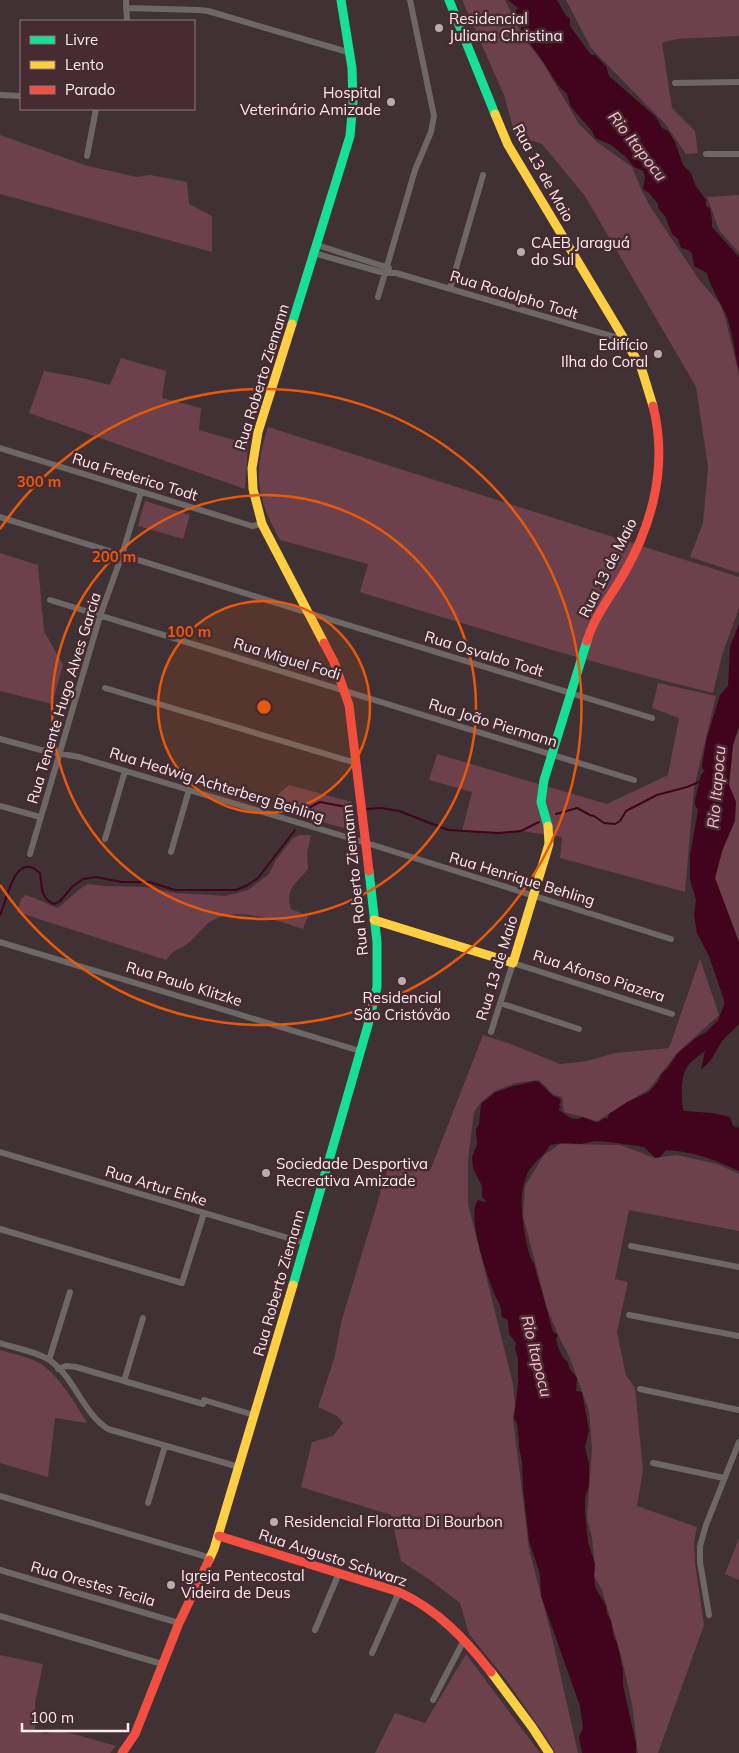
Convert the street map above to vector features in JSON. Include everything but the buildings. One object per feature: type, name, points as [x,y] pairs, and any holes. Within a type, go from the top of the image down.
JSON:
[{"type":"main road","name":"Rua Roberto Ziemann","points":[[122,1753],[135,1734],[179,1623],[211,1558],[219,1536],[370,1019],[377,987],[377,958],[366,843],[352,721],[345,690],[334,662],[262,524],[252,489],[251,472],[258,432],[316,249],[352,125],[354,96],[351,53],[341,0]]},
{"type":"main road","name":"Rua 13 de Maio","points":[[449,0],[508,145],[644,374],[654,410],[659,456],[657,488],[641,540],[591,631],[552,754],[541,797],[542,808],[549,829],[549,844],[513,963]]},
{"type":"main road","name":"Rua Afonso Piazera","points":[[374,920],[513,963]]},
{"type":"main road","name":"Rua Augusto Schwarz","points":[[219,1536],[400,1593],[415,1600],[464,1640],[489,1668],[550,1753]]},
{"type":"street","points":[[126,0],[127,20]]},
{"type":"street","points":[[378,296],[416,170],[431,132],[434,116],[410,0]]},
{"type":"street","points":[[126,8],[208,11],[351,53]]},
{"type":"street","points":[[676,83],[739,82]]},
{"type":"street","points":[[0,95],[20,96]]},
{"type":"street","points":[[87,156],[96,110]]},
{"type":"street","points":[[706,154],[739,154]]},
{"type":"street","points":[[450,289],[483,175]]},
{"type":"street","name":"Rua Rodolpho Todt","points":[[316,249],[625,340]]},
{"type":"street","name":"Rua Frederico Todt","points":[[0,448],[252,526],[262,524]]},
{"type":"street","name":"Rua Tenente Hugo Alves Garcia","points":[[30,854],[100,616],[122,555],[140,492]]},
{"type":"street","name":"Rua Osvaldo Todt","points":[[0,517],[309,614],[652,718]]},
{"type":"street","name":"Rua Miguel Fodi","points":[[50,600],[345,690]]},
{"type":"street","points":[[105,688],[356,763]]},
{"type":"street","name":"Rua João Piermann","points":[[345,690],[634,780]]},
{"type":"street","name":"Rua Hedwig Achterberg Behling","points":[[0,738],[125,771],[366,843]]},
{"type":"street","points":[[105,839],[125,771]]},
{"type":"street","points":[[171,852],[189,790]]},
{"type":"street","points":[[0,806],[40,817]]},
{"type":"street","name":"Rua Henrique Behling","points":[[366,843],[670,938]]},
{"type":"street","name":"Rua Paulo Klitzke","points":[[1,944],[360,1051]]},
{"type":"street","name":"Rua 13 de Maio","points":[[491,1032],[513,963]]},
{"type":"street","name":"Rua Afonso Piazera","points":[[513,963],[672,1014]]},
{"type":"street","points":[[501,1002],[580,1027]]},
{"type":"street","name":"Rua Artur Enke","points":[[0,1152],[305,1243]]},
{"type":"street","points":[[0,1229],[182,1283],[204,1213]]},
{"type":"street","points":[[631,1246],[739,1268]]},
{"type":"street","points":[[49,1360],[70,1292]]},
{"type":"street","points":[[629,1314],[739,1336]]},
{"type":"street","points":[[124,1381],[143,1318]]},
{"type":"street","points":[[0,1343],[49,1360],[101,1424],[117,1432],[239,1467]]},
{"type":"street","points":[[58,1369],[66,1366],[76,1367],[203,1404],[204,1400],[254,1415]]},
{"type":"street","points":[[640,1389],[739,1410]]},
{"type":"street","points":[[709,1615],[700,1562],[700,1546],[706,1525],[739,1442]]},
{"type":"street","points":[[148,1502],[165,1446]]},
{"type":"street","points":[[653,1463],[724,1478]]},
{"type":"street","points":[[0,1496],[211,1558]]},
{"type":"street","name":"Rua Orestes Tecila","points":[[0,1570],[179,1623]]},
{"type":"street","points":[[315,1630],[339,1574]]},
{"type":"street","points":[[374,1651],[400,1593]]},
{"type":"street","points":[[0,1616],[162,1664]]},
{"type":"street","points":[[433,1700],[464,1640]]},
{"type":"shaded area","points":[[462,0],[505,0],[522,35],[543,63],[579,124],[597,142],[632,167],[651,208],[700,281],[720,304],[739,375],[739,573],[690,557],[703,523],[708,467],[696,387],[585,196],[542,144],[515,135],[504,95]]},
{"type":"shaded area","points":[[566,0],[739,0],[739,36],[676,39],[662,43],[672,108],[695,131],[698,153],[686,154],[666,125],[591,48]]},
{"type":"shaded area","points":[[0,135],[85,165],[136,177],[150,175],[187,182],[189,204],[212,216],[212,252],[0,194]]},
{"type":"shaded area","points":[[739,195],[739,253],[719,230],[707,197]]},
{"type":"shaded area","points":[[121,358],[166,371],[162,398],[201,408],[199,430],[248,444],[245,489],[29,413],[44,371],[110,385]]},
{"type":"shaded area","points":[[268,427],[739,577],[739,608],[722,655],[713,693],[580,658],[360,592],[368,564],[280,540],[266,511],[259,485],[260,458]]},
{"type":"shaded area","points":[[145,501],[190,515],[183,539],[138,526]]},
{"type":"shaded area","points":[[0,553],[38,565],[44,631],[63,665],[52,704],[0,691]]},
{"type":"shaded area","points":[[658,683],[716,696],[694,788],[685,892],[560,858],[562,837],[521,831],[498,833],[462,831],[472,792],[429,780],[437,754],[607,804],[668,775],[679,718],[652,708]]},
{"type":"shaded area","points":[[739,727],[739,942],[715,878],[736,802],[729,785],[733,745]]},
{"type":"shaded area","points":[[289,785],[352,802],[354,823],[352,828],[344,828],[271,808],[277,795]]},
{"type":"shaded area","points":[[299,835],[311,835],[307,853],[308,869],[293,887],[289,896],[291,909],[308,916],[303,929],[258,916],[234,914],[223,916],[209,922],[191,941],[174,952],[166,960],[17,912],[21,899],[25,895],[58,908],[88,884],[145,887],[176,893],[226,896],[248,890],[269,874],[276,860],[292,839]]},
{"type":"shaded area","points":[[700,959],[719,1015],[677,1053],[649,1089],[597,1121],[564,1112],[562,1097],[554,1095],[539,1080],[516,1083],[495,1091],[481,1102],[474,1112],[468,1160],[468,1204],[513,1384],[515,1404],[513,1418],[529,1549],[551,1633],[578,1753],[555,1753],[506,1680],[469,1634],[460,1603],[401,1561],[391,1515],[301,1487],[312,1442],[333,1436],[343,1423],[337,1416],[318,1407],[334,1359],[342,1319],[391,1158],[430,1171],[483,1035],[560,1064],[587,1061],[615,1053],[669,1048]]},
{"type":"shaded area","points":[[560,1144],[620,1145],[655,1158],[677,1155],[717,1164],[739,1174],[739,1231],[629,1210],[615,1279],[628,1282],[617,1332],[626,1375],[635,1388],[643,1470],[637,1506],[697,1527],[694,1542],[695,1563],[704,1625],[658,1753],[638,1753],[632,1704],[621,1655],[602,1590],[594,1576],[595,1565],[592,1538],[587,1518],[592,1449],[589,1411],[569,1356],[547,1308],[523,1216],[525,1186],[544,1155]]},
{"type":"shaded area","points":[[0,1350],[32,1359],[48,1369],[67,1391],[87,1423],[55,1418],[48,1477],[0,1463]]},
{"type":"shaded area","points":[[739,1538],[739,1580],[725,1574]]},
{"type":"shaded area","points":[[466,1654],[540,1753],[375,1753],[395,1713],[425,1723]]},
{"type":"shaded area","points":[[0,1655],[43,1664],[35,1703],[35,1731],[46,1734],[56,1729],[116,1746],[110,1753],[0,1753]]},
{"type":"water","name":"Rio Itapocu","points":[[508,0],[557,0],[566,16],[570,18],[570,26],[591,55],[595,55],[606,66],[609,76],[656,117],[662,128],[668,131],[675,142],[683,165],[691,173],[695,185],[706,200],[706,206],[710,208],[712,227],[739,257],[739,371],[728,320],[707,273],[694,266],[692,253],[681,248],[678,239],[672,234],[665,216],[658,208],[658,204],[643,189],[645,177],[643,171],[634,167],[626,157],[611,145],[595,138],[592,131],[571,107],[567,94],[558,85],[522,33],[521,28],[523,26],[515,11],[518,8]]},
{"type":"water","name":"Rio Itapocu","points":[[739,624],[739,727],[733,745],[729,785],[736,802],[735,821],[722,851],[715,878],[739,942],[739,1024],[722,1041],[711,1060],[701,1070],[705,1051],[688,1065],[683,1079],[682,1103],[684,1111],[713,1113],[730,1117],[733,1126],[739,1128],[739,1171],[685,1152],[666,1150],[660,1157],[655,1158],[644,1147],[595,1141],[581,1144],[563,1143],[550,1145],[530,1168],[522,1193],[523,1220],[528,1251],[534,1264],[553,1332],[558,1335],[556,1339],[560,1351],[577,1378],[576,1391],[582,1392],[589,1430],[585,1447],[589,1464],[589,1485],[585,1498],[588,1542],[595,1565],[595,1587],[606,1606],[617,1643],[623,1670],[623,1685],[636,1744],[636,1753],[582,1753],[579,1737],[583,1728],[580,1706],[541,1596],[540,1574],[529,1541],[522,1461],[517,1423],[514,1419],[518,1385],[516,1343],[509,1334],[508,1320],[502,1317],[486,1272],[479,1245],[474,1218],[475,1208],[478,1200],[486,1201],[482,1197],[482,1186],[473,1168],[472,1157],[477,1144],[476,1129],[479,1124],[481,1104],[494,1093],[536,1081],[553,1096],[559,1098],[561,1108],[559,1110],[565,1115],[574,1119],[582,1117],[595,1122],[599,1121],[608,1118],[609,1114],[627,1102],[649,1092],[677,1054],[697,1037],[705,1033],[718,1020],[724,1000],[709,956],[697,933],[694,915],[696,900],[690,880],[690,855],[698,810],[695,800],[701,775],[705,770],[702,769],[702,764],[707,737],[720,695],[728,686],[730,647]]},
{"type":"waterway","name":"Rio Itapocu","points":[[556,814],[577,808],[604,823],[615,824],[620,821],[626,811],[657,795],[699,782]]},
{"type":"waterway","points":[[303,811],[320,802],[352,808]]},
{"type":"waterway","points":[[367,809],[381,808],[399,811],[448,830],[498,833],[521,831],[539,822]]},
{"type":"waterway","points":[[0,915],[13,879],[24,867],[31,867],[40,873],[44,895],[54,904],[60,901],[73,886],[83,879],[96,877],[122,882],[149,882],[175,890],[236,890],[258,878],[295,830]]},
{"type":"traffic: fast","points":[[292,324],[350,136],[353,102],[352,68],[341,0]]},
{"type":"traffic: fast","points":[[449,0],[495,114]]},
{"type":"traffic: fast","points":[[548,826],[541,802],[544,780],[587,641]]},
{"type":"traffic: fast","points":[[293,1285],[368,1025],[377,987],[377,942],[369,871]]},
{"type":"traffic: slow","points":[[495,114],[508,145],[641,367],[653,406]]},
{"type":"traffic: slow","points":[[292,324],[258,432],[252,468],[253,489],[262,524],[324,643]]},
{"type":"traffic: slow","points":[[374,920],[513,963],[549,844],[548,826]]},
{"type":"traffic: slow","points":[[209,1560],[214,1549],[293,1285]]},
{"type":"traffic: slow","points":[[491,1672],[549,1753]]},
{"type":"traffic: jam","points":[[587,641],[598,615],[634,556],[650,515],[655,494],[659,450],[653,406]]},
{"type":"traffic: jam","points":[[324,643],[334,662],[349,705],[369,871]]},
{"type":"traffic: jam","points":[[219,1536],[399,1592],[426,1607],[450,1626],[491,1672]]},
{"type":"traffic: jam","points":[[122,1753],[135,1734],[179,1623],[209,1560]]},
{"type":"place","name":"Residencial Juliana Christina","points":[[439,28]]},
{"type":"place","name":"Hospital Veterinário Amizade","points":[[391,102]]},
{"type":"place","name":"CAEB Jaraguá do Sul","points":[[521,252]]},
{"type":"place","name":"Edifício Ilha do Coral","points":[[658,354]]},
{"type":"place","name":"Residencial São Cristóvão","points":[[402,981]]},
{"type":"place","name":"Sociedade Desportiva Recreativa Amizade","points":[[266,1173]]},
{"type":"place","name":"Residencial Floratta Di Bourbon","points":[[274,1522]]},
{"type":"place","name":"Igreja Pentecostal Videira de Deus","points":[[171,1585]]}]
